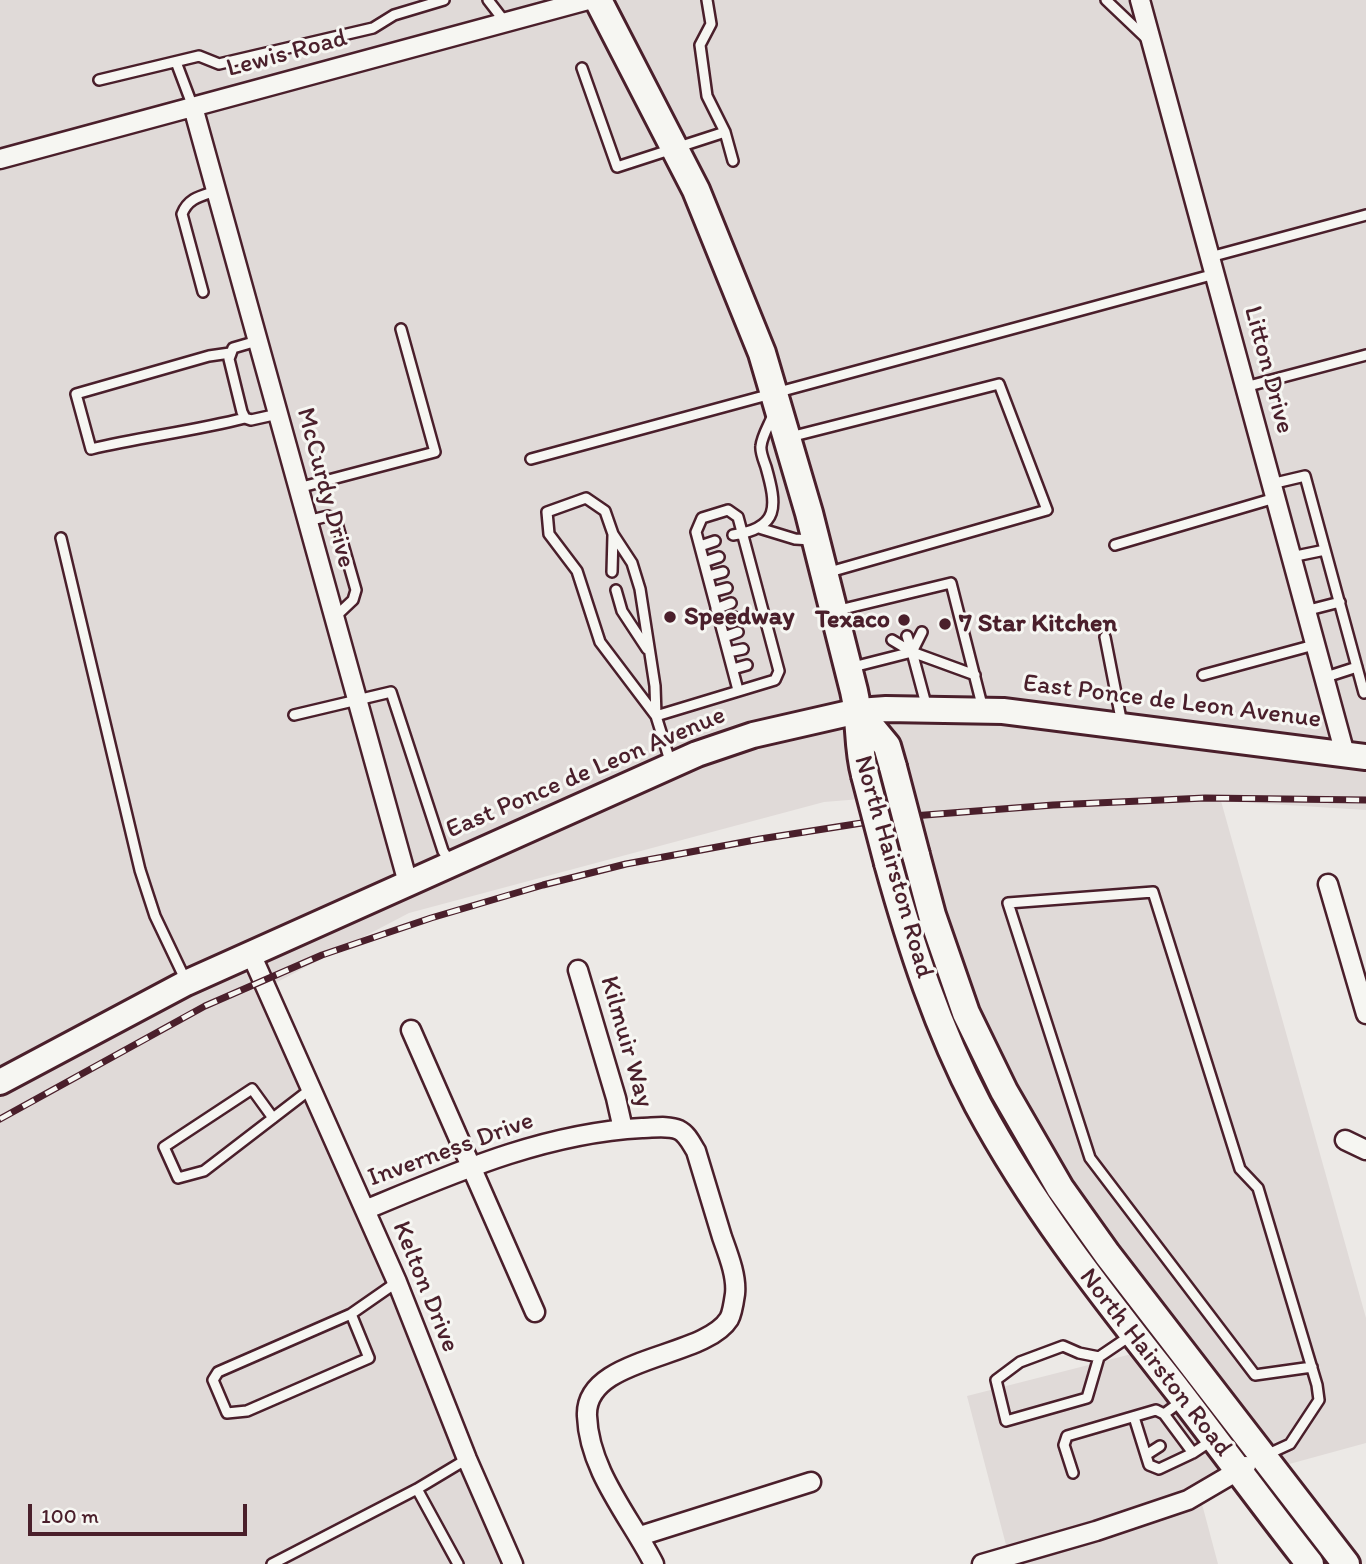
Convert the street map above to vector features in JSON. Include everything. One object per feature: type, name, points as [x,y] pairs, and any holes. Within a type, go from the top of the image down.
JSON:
[{"type":"main road","points":[[598,0],[696,190],[757,341],[816,541],[858,711]]},
{"type":"main road","name":"East Ponce de Leon Avenue","points":[[0,1082],[186,983],[671,765],[753,735],[858,711],[1003,711],[1355,755]]},
{"type":"main road","name":"North Hairston Road","points":[[858,711],[887,747],[932,915],[967,1013],[1004,1091],[1060,1188],[1107,1254],[1346,1564]]},
{"type":"main road","name":"North Hairston Road","points":[[858,711],[859,750],[905,923],[940,1024],[978,1105],[1036,1203],[1133,1334],[1174,1407],[1204,1446],[1238,1471],[1310,1564]]},
{"type":"street","name":"Lewis Road","points":[[0,159],[588,0]]},
{"type":"street","name":"Litton Drive","points":[[1140,0],[1314,645],[1324,678],[1355,755]]},
{"type":"street","name":"McCurdy Drive","points":[[193,107],[408,883]]},
{"type":"street","points":[[1328,884],[1366,1014]]},
{"type":"street","name":"Kelton Drive","points":[[251,954],[397,1282],[467,1459],[513,1564]]},
{"type":"street","name":"Kilmuir Way","points":[[578,970],[623,1129]]},
{"type":"street","points":[[411,1030],[535,1311]]},
{"type":"street","name":"Inverness Drive","points":[[365,1210],[470,1167],[536,1144],[623,1129],[666,1127],[679,1130],[687,1137],[696,1151],[731,1265],[735,1292],[729,1319],[712,1335],[625,1369],[603,1382],[591,1398],[586,1414],[600,1469],[654,1564]]},
{"type":"street","points":[[1345,1140],[1366,1150]]},
{"type":"street","points":[[982,1564],[1018,1559],[1188,1500],[1261,1457]]},
{"type":"street","points":[[640,1536],[811,1482]]},
{"type":"lane","points":[[99,80],[199,56],[219,64],[373,28],[394,15],[444,0]]},
{"type":"lane","points":[[488,0],[505,22]]},
{"type":"lane","points":[[707,0],[711,24],[700,45],[707,96],[724,132],[733,161]]},
{"type":"lane","points":[[1106,0],[1153,45]]},
{"type":"lane","points":[[176,62],[193,107]]},
{"type":"lane","points":[[582,68],[617,167],[724,132]]},
{"type":"lane","points":[[203,292],[182,214],[185,205],[192,199],[216,191]]},
{"type":"lane","points":[[531,459],[776,399],[1212,266],[1366,215]]},
{"type":"lane","points":[[298,488],[435,452],[401,329]]},
{"type":"lane","points":[[245,418],[229,359],[233,348],[257,341]]},
{"type":"lane","points":[[230,353],[209,356],[76,394],[91,449],[145,436],[194,431],[245,418],[251,420],[278,414]]},
{"type":"lane","points":[[1245,387],[1366,355]]},
{"type":"lane","points":[[787,437],[999,384],[1047,510],[824,573]]},
{"type":"lane","points":[[759,528],[775,506],[761,448],[776,399]]},
{"type":"lane","points":[[1115,545],[1273,491],[1305,476],[1364,693]]},
{"type":"lane","points":[[612,572],[612,534],[606,511],[586,498],[547,512],[549,534],[577,571],[600,642],[656,716]]},
{"type":"lane","points":[[656,716],[775,680],[779,671],[770,658],[766,643],[738,534],[738,517],[728,510],[702,518],[696,532],[738,690]]},
{"type":"lane","points":[[307,521],[328,516],[336,520],[356,590],[353,600],[333,618]]},
{"type":"lane","points":[[738,534],[759,528],[779,532],[794,539],[816,541]]},
{"type":"lane","points":[[612,534],[632,563],[640,589],[656,716],[671,765]]},
{"type":"lane","points":[[61,538],[140,870],[155,916],[186,983]]},
{"type":"lane","points":[[699,546],[715,541]]},
{"type":"lane","points":[[1291,557],[1325,550]]},
{"type":"lane","points":[[704,562],[719,557]]},
{"type":"lane","points":[[708,576],[723,572]]},
{"type":"lane","points":[[834,611],[897,600],[951,583],[984,711]]},
{"type":"lane","points":[[712,592],[727,588]]},
{"type":"lane","points":[[616,590],[622,611],[650,654]]},
{"type":"lane","points":[[883,608],[897,600],[914,600]]},
{"type":"lane","points":[[1305,611],[1340,602]]},
{"type":"lane","points":[[716,609],[731,603]]},
{"type":"lane","points":[[720,620],[734,617]]},
{"type":"lane","points":[[724,637],[738,632]]},
{"type":"lane","points":[[848,668],[912,652],[922,632]]},
{"type":"lane","points":[[907,636],[927,710]]},
{"type":"lane","points":[[1105,637],[1122,726]]},
{"type":"lane","points":[[892,640],[912,652],[975,675]]},
{"type":"lane","points":[[1203,675],[1314,645]]},
{"type":"lane","points":[[728,652],[743,649]]},
{"type":"lane","points":[[733,669],[747,665]]},
{"type":"lane","points":[[1324,678],[1357,667]]},
{"type":"lane","points":[[294,716],[391,692],[443,851],[451,863]]},
{"type":"lane","points":[[1261,1457],[1290,1444],[1319,1400],[1317,1385],[1312,1367],[1258,1188],[1240,1169],[1153,892],[1008,903],[1090,1158],[1255,1375],[1312,1367]]},
{"type":"lane","points":[[273,1118],[252,1089],[164,1147],[178,1178],[204,1171],[273,1118],[312,1088]]},
{"type":"lane","points":[[351,1314],[369,1358],[247,1411],[227,1413],[213,1380],[218,1372],[351,1314],[397,1282]]},
{"type":"lane","points":[[1099,1357],[1063,1346],[1020,1362],[996,1380],[1006,1421],[1087,1398],[1099,1357],[1133,1334]]},
{"type":"lane","points":[[1073,1473],[1064,1445],[1067,1436],[1156,1410],[1174,1407],[1175,1433],[1204,1446]]},
{"type":"lane","points":[[1133,1417],[1149,1465],[1159,1469],[1204,1446]]},
{"type":"lane","points":[[1146,1455],[1160,1446]]},
{"type":"lane","points":[[272,1564],[417,1489],[467,1459]]},
{"type":"lane","points":[[417,1489],[458,1564]]},
{"type":"shaded area","points":[[0,0],[1366,0],[1366,810],[1221,801],[1366,1318],[1366,1443],[1198,1489],[1218,1564],[1011,1564],[967,1396],[1159,1347],[1070,1232],[966,1031],[873,798],[824,802],[409,913],[262,990],[516,1564],[0,1564]]},
{"type":"railway","points":[[0,1119],[205,1006],[322,955],[431,918],[626,864],[900,817],[1053,805],[1205,798],[1366,800]]},
{"type":"place","name":"Speedway","points":[[670,617]]},
{"type":"place","name":"Texaco","points":[[904,620]]},
{"type":"place","name":"7 Star Kitchen","points":[[945,624]]}]
